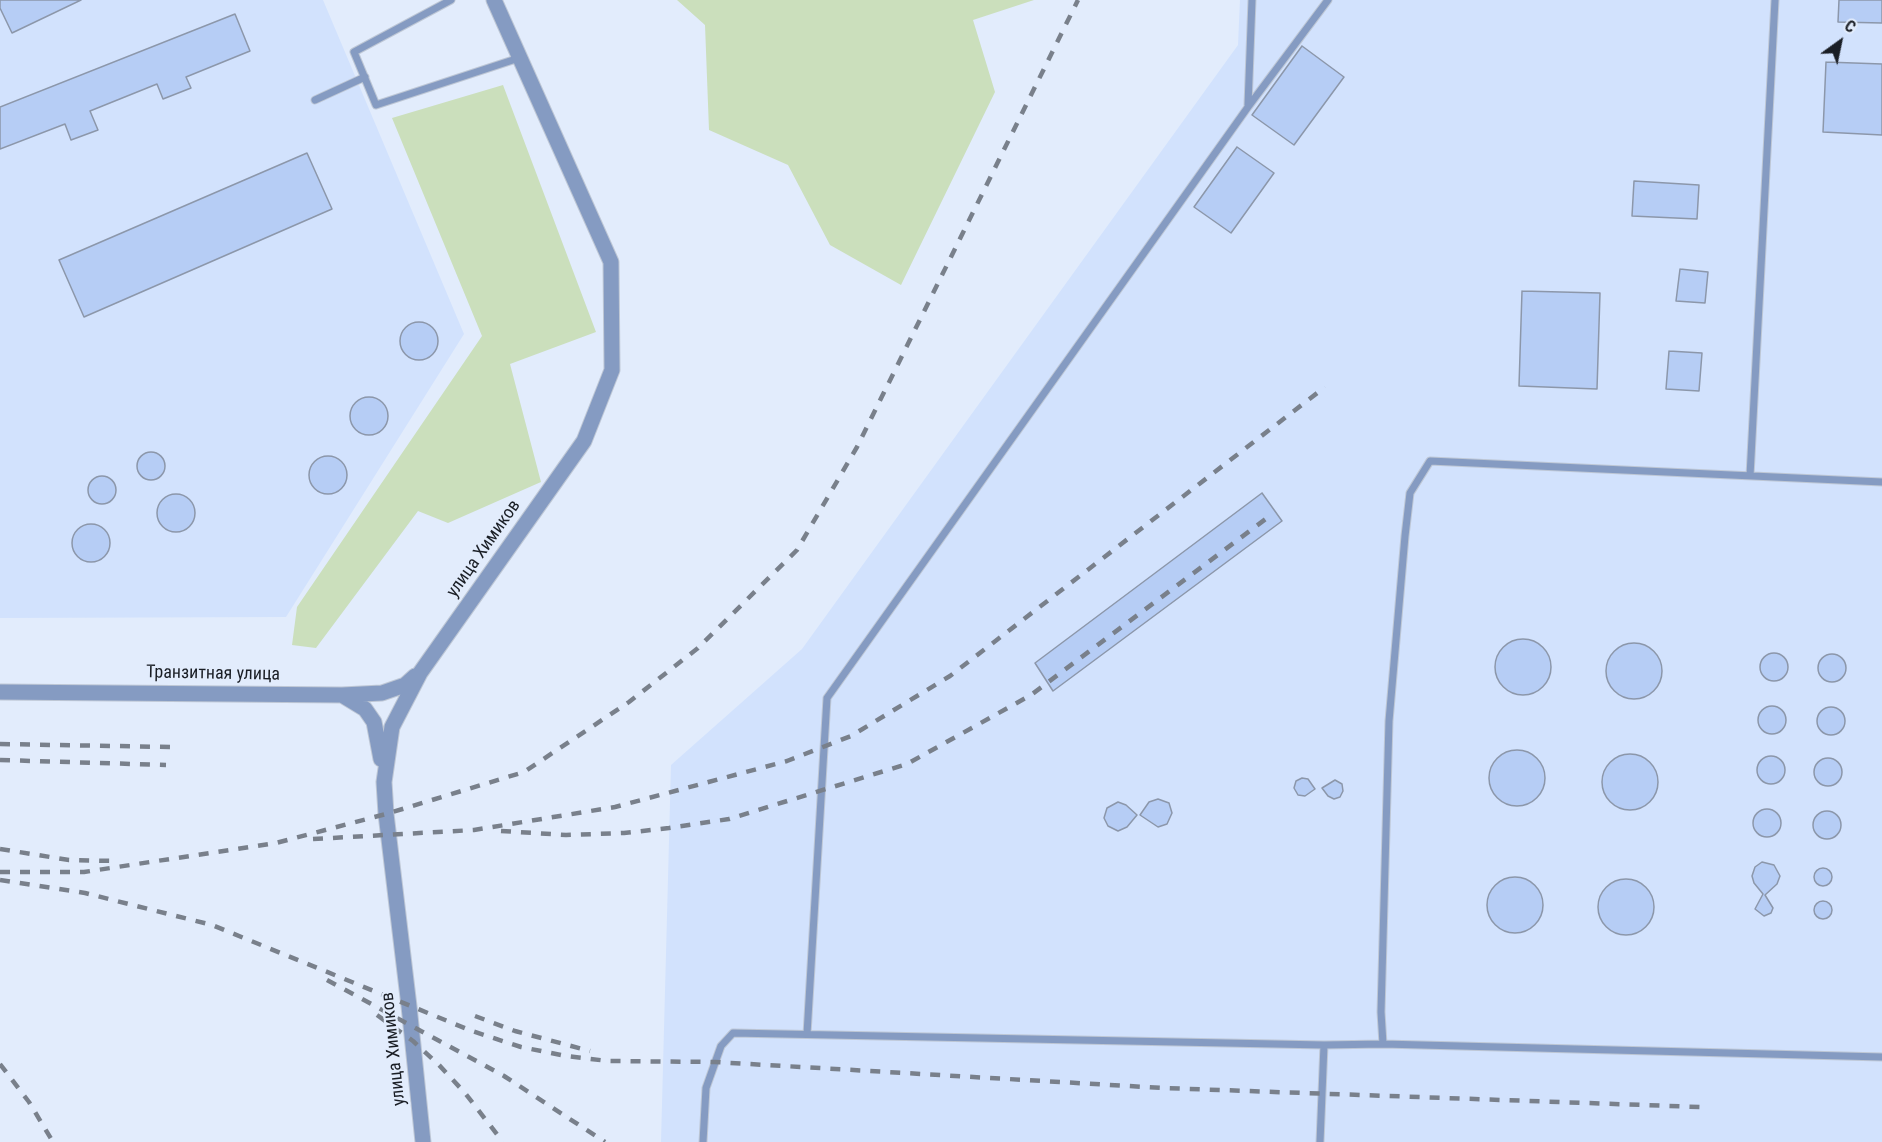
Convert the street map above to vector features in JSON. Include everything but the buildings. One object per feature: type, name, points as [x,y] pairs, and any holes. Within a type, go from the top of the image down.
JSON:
[{"type":"street","name":"улица Химиков","points":[[423,1142],[384,782],[392,727],[420,673],[584,441],[612,370],[611,262],[494,0]]},
{"type":"street","name":"Транзитная улица","points":[[0,692],[342,695],[394,690],[420,673]]},
{"type":"street","points":[[342,695],[360,705],[374,722],[384,782]]},
{"type":"lane","points":[[451,0],[354,52],[376,105],[520,58]]},
{"type":"lane","points":[[1248,107],[1252,0]]},
{"type":"lane","points":[[807,1034],[827,698],[1248,107],[1328,0]]},
{"type":"lane","points":[[1750,476],[1775,0]]},
{"type":"lane","points":[[315,100],[365,77]]},
{"type":"lane","points":[[1383,1044],[1382,913],[1389,721],[1410,493],[1430,461],[1882,482]]},
{"type":"lane","points":[[704,1142],[706,1088],[721,1046],[733,1033],[1324,1045],[1383,1044],[1882,1057]]},
{"type":"lane","points":[[1320,1142],[1324,1045]]},
{"type":"shaded area","points":[[0,0],[323,0],[464,334],[286,617],[0,618]]},
{"type":"shaded area","points":[[1240,0],[1882,0],[1882,1142],[661,1142],[671,765],[802,649],[1238,45]]},
{"type":"green space","points":[[677,0],[1034,0],[973,20],[995,92],[901,285],[830,245],[788,165],[709,130],[705,25]]},
{"type":"green space","points":[[503,85],[596,332],[510,364],[541,482],[448,523],[418,511],[316,648],[292,645],[297,607],[482,336],[392,118]]},
{"type":"railway","points":[[0,872],[84,872],[276,843],[386,814],[524,772],[629,702],[698,648],[797,550],[857,447],[1078,0]]},
{"type":"railway","points":[[313,839],[474,830],[615,807],[787,761],[851,736],[950,676],[1325,387]]},
{"type":"railway","points":[[501,831],[566,835],[624,833],[729,819],[907,764],[1031,695],[1271,515]]},
{"type":"railway","points":[[0,744],[170,747]]},
{"type":"railway","points":[[0,760],[166,765]]},
{"type":"railway","points":[[0,849],[69,860],[116,861]]},
{"type":"railway","points":[[0,880],[85,893],[212,925],[472,1031],[521,1047],[566,1056],[608,1061],[715,1062],[1163,1088],[1700,1107]]},
{"type":"railway","points":[[327,980],[504,1076],[605,1142]]},
{"type":"railway","points":[[377,1015],[413,1041],[439,1065],[465,1093],[503,1142]]},
{"type":"railway","points":[[475,1016],[515,1031],[590,1051]]},
{"type":"railway","points":[[0,1064],[29,1102],[53,1142]]}]
